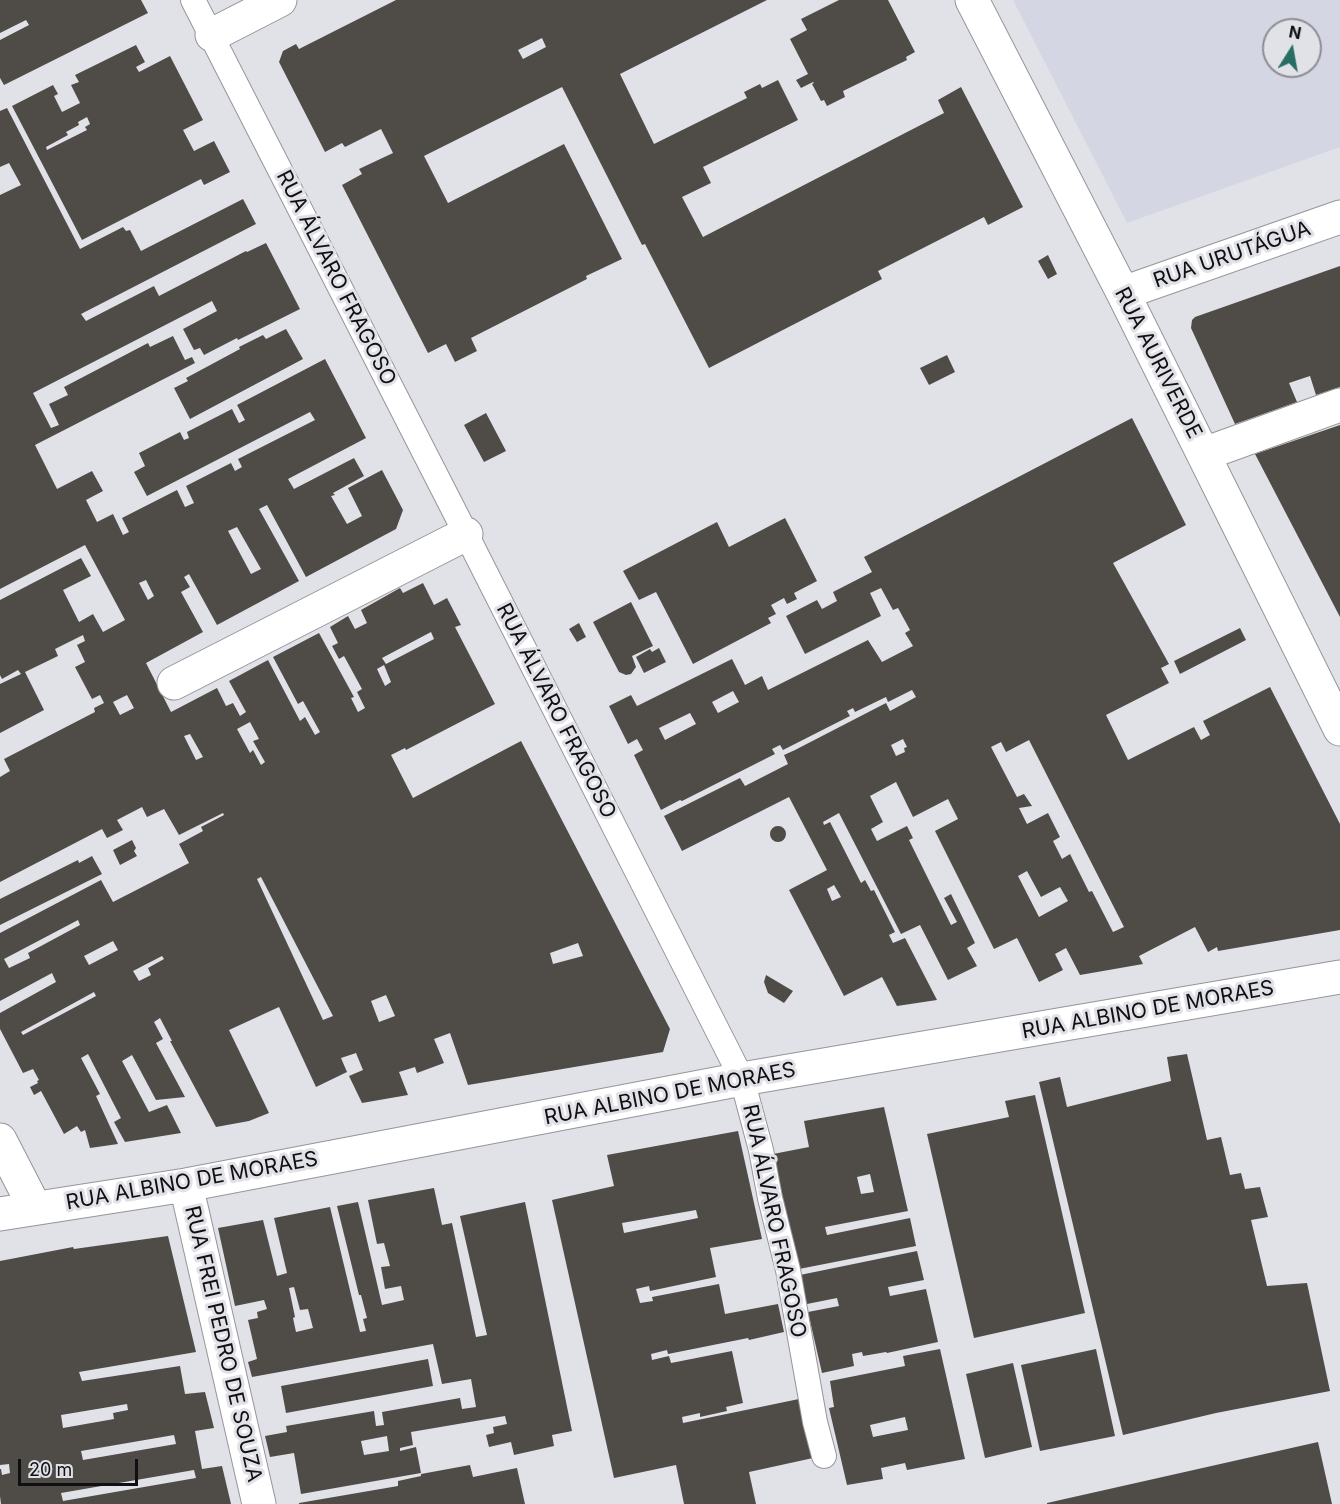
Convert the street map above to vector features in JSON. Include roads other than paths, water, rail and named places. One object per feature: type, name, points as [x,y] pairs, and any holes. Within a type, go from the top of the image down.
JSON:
[{"type":"street","points":[[212,35],[280,0]]},
{"type":"street","name":"RUA AURIVERDE","points":[[972,0],[1204,454],[1331,689],[1340,729]]},
{"type":"street","name":"RUA URUTÁGUA","points":[[1123,293],[1340,218]]},
{"type":"street","points":[[1204,454],[1340,405]]},
{"type":"street","points":[[174,682],[466,534]]},
{"type":"street","name":"RUA ALBINO DE MORAES","points":[[0,1214],[186,1185],[742,1079],[1340,977]]},
{"type":"street","points":[[0,1140],[35,1208]]},
{"type":"street","name":"RUA FREI PEDRO DE SOUZA","points":[[186,1185],[260,1504]]},
{"type":"lane","name":"RUA ÁLVARO FRAGOSO","points":[[194,0],[742,1079],[761,1150],[788,1270],[815,1422],[824,1456]]}]
